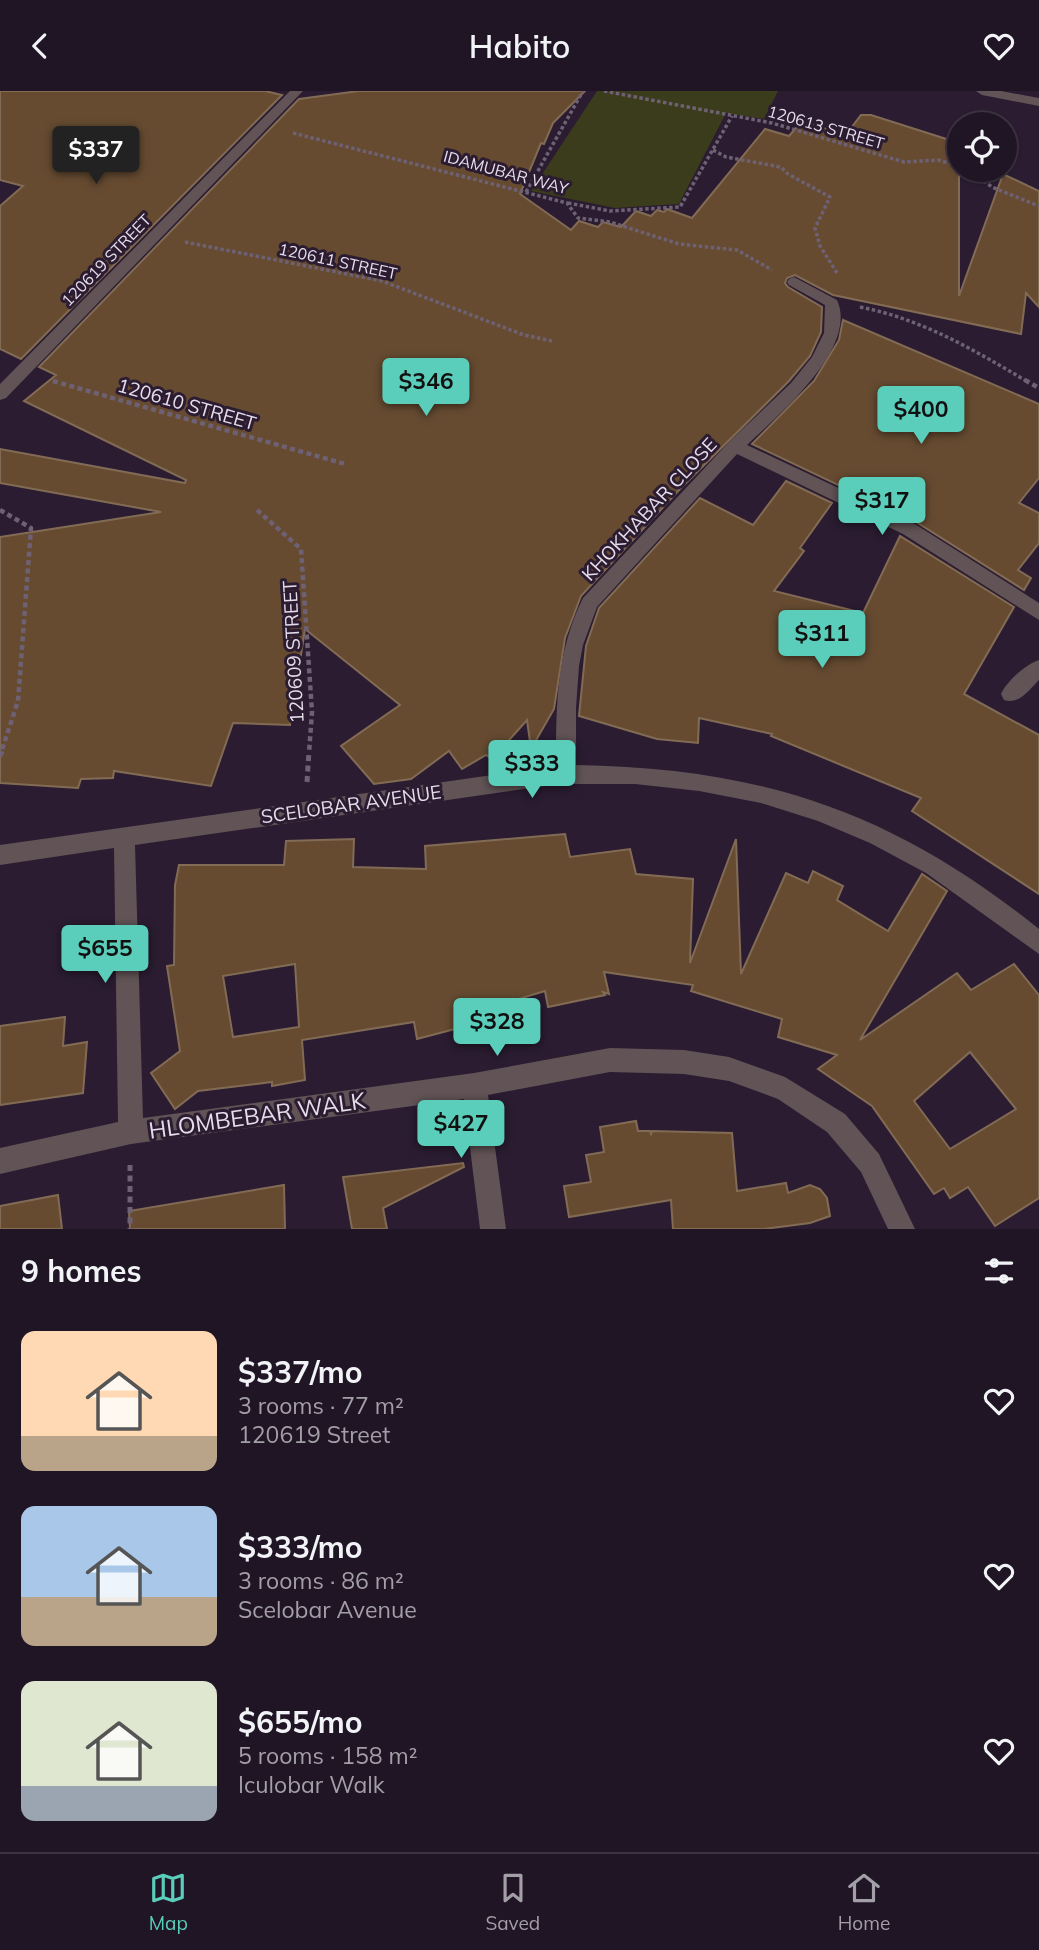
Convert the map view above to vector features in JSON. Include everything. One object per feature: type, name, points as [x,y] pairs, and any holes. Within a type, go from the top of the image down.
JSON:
[{"type":"street","name":"120619 STREET","points":[[0,394],[297,91]]},
{"type":"street","points":[[982,91],[1039,102]]},
{"type":"street","points":[[794,282],[832,303]]},
{"type":"street","name":"KHOKHABAR CLOSE","points":[[566,774],[566,680],[570,652],[590,603],[735,446],[797,387],[818,359],[832,333],[832,303]]},
{"type":"street","points":[[735,446],[897,523],[1039,612]]},
{"type":"street","points":[[1011,694],[1039,668]]},
{"type":"street","name":"SCELOBAR AVENUE","points":[[0,855],[566,774],[666,776],[786,799],[831,814],[892,842],[941,871],[1039,943]]},
{"type":"street","points":[[124,836],[131,1132]]},
{"type":"street","name":"HLOMBEBAR WALK","points":[[0,1161],[131,1132],[474,1085],[610,1060],[684,1062],[729,1069],[785,1089],[836,1123],[870,1163],[902,1229]]},
{"type":"street","points":[[474,1085],[493,1229]]},
{"type":"path","points":[[526,193],[583,91]]},
{"type":"path","name":"120613 STREET","points":[[604,91],[772,123],[904,162],[939,160],[947,162]]},
{"type":"path","points":[[568,203],[610,211],[681,208],[732,116]]},
{"type":"path","name":"IDAMUBAR WAY","points":[[262,125],[568,203],[578,218],[589,221],[610,222],[679,244],[737,250],[794,282]]},
{"type":"path","points":[[713,150],[726,157],[781,167],[788,174],[830,197],[814,228],[822,253],[837,273]]},
{"type":"path","points":[[985,182],[1039,206]]},
{"type":"path","name":"120611 STREET","points":[[153,236],[382,281],[524,335],[552,341]]},
{"type":"path","points":[[832,303],[890,311],[952,340],[1039,388]]},
{"type":"path","name":"120610 STREET","points":[[22,372],[345,464]]},
{"type":"path","points":[[0,510],[30,528],[18,701],[0,756]]},
{"type":"path","name":"120609 STREET","points":[[257,510],[301,549],[312,712],[305,811]]},
{"type":"path","points":[[130,1229],[131,1132]]},
{"type":"green space","points":[[597,91],[778,91],[764,119],[726,113],[679,204],[615,208],[531,191]]},
{"type":"building","points":[[0,91],[265,91],[282,95],[21,359],[0,349],[0,206],[23,186],[0,180]]},
{"type":"building","points":[[359,91],[585,91],[553,123],[544,144],[541,143],[520,194],[571,230],[579,221],[598,227],[603,222],[621,227],[636,211],[651,216],[657,210],[664,212],[667,209],[692,218],[765,129],[789,136],[802,121],[829,130],[834,123],[851,128],[861,115],[871,115],[947,139],[947,182],[959,182],[959,296],[1000,182],[1017,181],[1039,191],[1039,307],[1026,293],[1021,334],[833,295],[795,275],[787,278],[785,283],[788,287],[822,307],[821,332],[810,356],[789,381],[680,489],[581,596],[565,638],[554,709],[531,749],[527,720],[492,759],[486,755],[462,769],[449,751],[411,779],[374,784],[341,746],[400,705],[305,629],[290,725],[233,723],[211,786],[114,771],[113,778],[81,779],[78,788],[0,783],[0,537],[161,512],[0,483],[0,449],[185,483],[186,480],[24,401],[56,375],[39,367],[299,99]]},
{"type":"building","points":[[843,320],[1039,404],[1039,478],[1019,503],[1039,513],[1039,543],[1018,570],[1031,578],[1024,590],[916,522],[752,444],[814,381],[839,340]]},
{"type":"building","points":[[786,481],[832,503],[800,548],[804,551],[774,591],[863,613],[900,536],[1014,607],[964,694],[1039,735],[1039,894],[912,811],[921,798],[771,736],[772,734],[699,718],[698,743],[657,739],[579,716],[586,646],[599,608],[700,498],[753,525]]},
{"type":"building","points":[[565,834],[570,857],[630,849],[636,874],[693,879],[690,963],[736,839],[741,974],[786,873],[808,883],[813,871],[843,886],[837,900],[888,931],[922,874],[947,891],[860,1040],[957,973],[971,990],[1014,964],[1039,995],[1039,1198],[995,1226],[968,1187],[950,1198],[944,1188],[934,1194],[872,1106],[818,1069],[837,1055],[778,1037],[782,1019],[691,991],[693,985],[604,972],[609,994],[603,992],[605,995],[548,1007],[545,991],[472,1013],[474,1024],[417,1039],[414,1022],[302,1040],[305,1080],[272,1086],[272,1082],[198,1091],[175,1109],[151,1073],[180,1051],[167,966],[174,965],[175,885],[179,865],[284,865],[286,841],[354,839],[353,867],[426,869],[425,846]],"holes":[[[295,964],[299,1027],[233,1037],[223,976]],[[970,1052],[1016,1109],[950,1149],[914,1101]]]},
{"type":"building","points":[[65,1017],[63,1046],[87,1042],[83,1093],[0,1105],[0,1026]]},
{"type":"building","points":[[636,1121],[638,1131],[650,1131],[651,1134],[652,1131],[732,1133],[737,1191],[786,1183],[788,1193],[810,1185],[820,1189],[827,1198],[830,1216],[810,1223],[764,1229],[673,1229],[671,1200],[569,1217],[564,1186],[591,1182],[586,1155],[604,1152],[600,1127]]},
{"type":"building","points":[[463,1163],[464,1167],[383,1208],[387,1229],[352,1229],[343,1177]]},
{"type":"building","points":[[284,1185],[285,1229],[130,1229],[129,1211]]},
{"type":"building","points":[[58,1195],[62,1229],[0,1229],[0,1206]]}]
